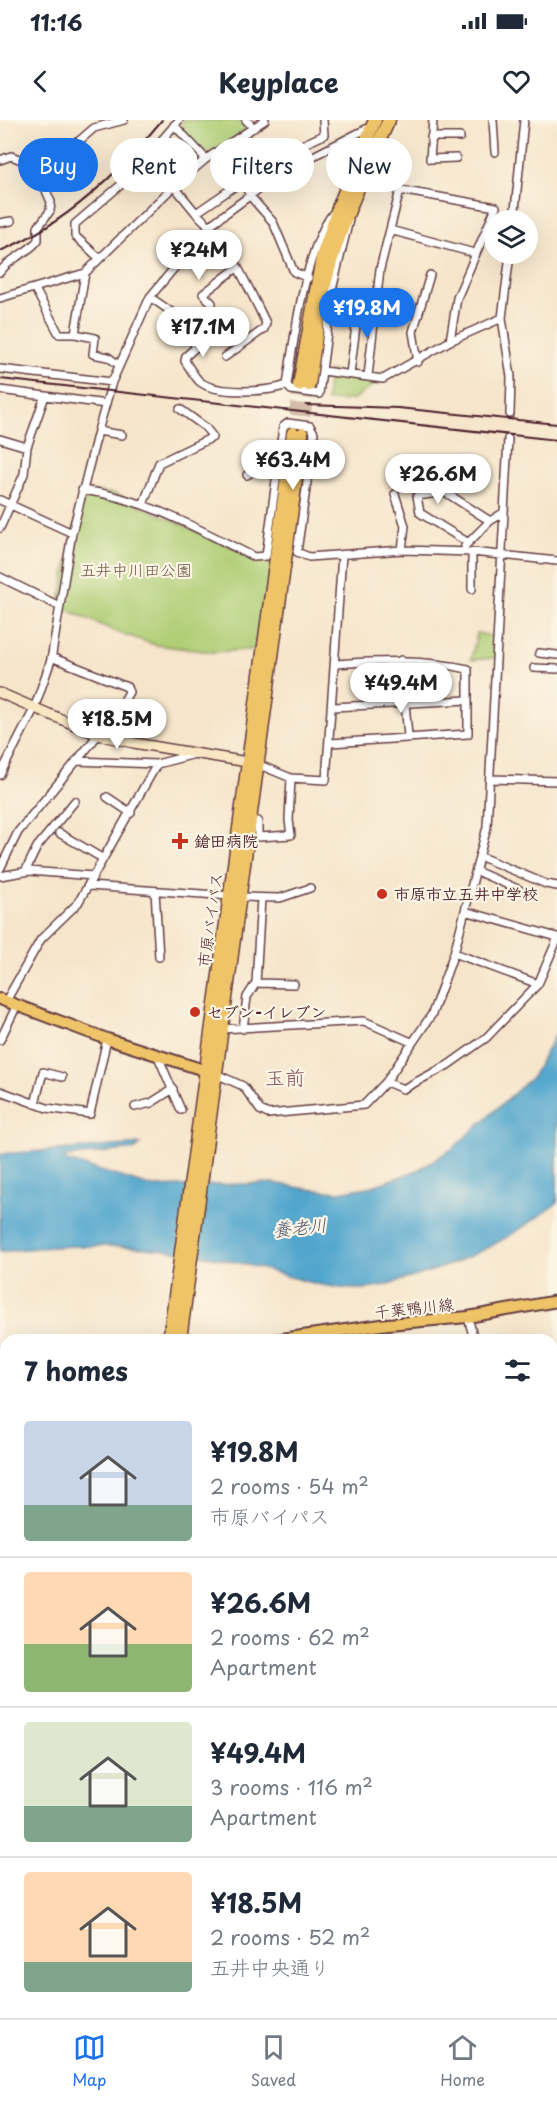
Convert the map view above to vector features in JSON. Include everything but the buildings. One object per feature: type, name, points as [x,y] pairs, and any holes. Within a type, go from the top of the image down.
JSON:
[{"type":"highway","points":[[380,138],[388,120]]},
{"type":"highway","points":[[298,385],[315,289],[374,123]]},
{"type":"highway","points":[[344,207],[353,192]]},
{"type":"highway","name":"市原バイパス","points":[[181,1334],[190,1279],[205,1118],[298,434]]},
{"type":"highway","name":"市原バイパス","points":[[211,1072],[221,1029],[235,896]]},
{"type":"highway","name":"市原バイパス","points":[[170,1334],[176,1283],[205,1118]]},
{"type":"main road","points":[[8,1002],[107,1039],[211,1072]]},
{"type":"main road","name":"千葉鴨川線","points":[[324,1334],[388,1324],[468,1317],[557,1301]]},
{"type":"street","points":[[82,138],[94,128],[124,120]]},
{"type":"street","points":[[246,120],[254,128]]},
{"type":"street","points":[[198,166],[265,120]]},
{"type":"street","points":[[314,140],[324,135],[323,120]]},
{"type":"street","points":[[433,120],[430,159],[456,159]]},
{"type":"street","points":[[493,120],[495,152]]},
{"type":"street","points":[[515,210],[523,120]]},
{"type":"street","points":[[98,257],[75,236],[75,224],[130,177],[176,123],[206,159]]},
{"type":"street","points":[[0,775],[34,709],[51,657],[72,533],[98,430],[112,382],[150,297],[210,225],[282,172],[374,123]]},
{"type":"street","points":[[432,137],[460,137]]},
{"type":"street","points":[[0,160],[10,156],[18,159]]},
{"type":"street","points":[[0,272],[11,258],[35,245],[38,240],[38,227],[50,211],[49,192]]},
{"type":"street","points":[[75,334],[85,273],[98,257],[168,192]]},
{"type":"street","points":[[179,192],[196,213],[210,225],[238,267],[266,323],[264,329],[225,357]]},
{"type":"street","points":[[196,213],[227,192]]},
{"type":"street","points":[[248,192],[273,222],[294,272],[308,278]]},
{"type":"street","points":[[368,376],[380,269],[400,192]]},
{"type":"street","points":[[411,192],[496,207],[474,253],[457,298],[450,341]]},
{"type":"street","points":[[344,207],[349,229],[333,286],[319,394],[291,390],[298,385],[308,278],[324,224],[344,207]]},
{"type":"street","points":[[0,223],[11,221]]},
{"type":"street","points":[[390,230],[474,253]]},
{"type":"street","points":[[509,264],[502,318],[511,377],[510,414]]},
{"type":"street","points":[[212,303],[203,294],[238,267]]},
{"type":"street","points":[[0,298],[85,273]]},
{"type":"street","points":[[418,362],[413,332],[429,275]]},
{"type":"street","points":[[35,289],[59,334],[95,338],[93,354],[108,357],[119,365]]},
{"type":"street","points":[[350,374],[360,294],[377,296]]},
{"type":"street","points":[[150,297],[180,318],[196,347],[186,356],[185,361],[200,381],[214,388],[270,391],[298,385]]},
{"type":"street","points":[[323,371],[383,379],[418,362],[450,341],[502,318]]},
{"type":"street","points":[[0,369],[112,382]]},
{"type":"street","points":[[0,390],[106,404]]},
{"type":"street","points":[[0,528],[12,506],[24,474],[27,447],[45,396]]},
{"type":"street","points":[[144,505],[159,463],[213,437],[205,427],[180,409]]},
{"type":"street","points":[[82,490],[115,494],[144,505],[254,557],[266,556],[283,427],[288,423],[310,426],[314,433],[297,552],[309,557],[402,550],[463,551],[557,562]]},
{"type":"street","points":[[98,430],[122,435]]},
{"type":"street","points":[[0,439],[27,447]]},
{"type":"street","points":[[211,1072],[243,1086],[260,1110],[268,1114],[364,1105],[386,1082],[432,1014],[454,953],[487,827],[508,439]]},
{"type":"street","points":[[247,475],[267,462],[277,463]]},
{"type":"street","points":[[466,542],[420,513],[417,496],[445,492],[490,521]]},
{"type":"street","points":[[395,494],[405,526],[402,550]]},
{"type":"street","points":[[0,500],[72,533]]},
{"type":"street","points":[[463,551],[466,542],[503,513]]},
{"type":"street","points":[[472,552],[472,589]]},
{"type":"street","points":[[0,693],[98,735],[252,763],[291,778],[326,780],[333,707],[342,555]]},
{"type":"street","points":[[0,577],[59,606]]},
{"type":"street","points":[[539,653],[557,654]]},
{"type":"street","points":[[0,869],[18,832],[98,735],[108,728],[129,692],[127,687],[51,657]]},
{"type":"street","points":[[330,743],[408,736],[468,734],[468,669],[434,661],[401,660],[336,664]]},
{"type":"street","points":[[401,660],[408,736]]},
{"type":"street","points":[[534,668],[557,669]]},
{"type":"street","points":[[333,707],[468,700]]},
{"type":"street","points":[[76,761],[157,764],[196,753]]},
{"type":"street","points":[[0,1040],[8,1002],[41,939],[78,903],[157,764]]},
{"type":"street","points":[[258,821],[258,837],[291,835],[289,820],[291,778]]},
{"type":"street","points":[[491,779],[557,781]]},
{"type":"street","points":[[107,797],[131,813]]},
{"type":"street","points":[[25,872],[37,847],[75,801]]},
{"type":"street","points":[[59,833],[102,858]]},
{"type":"street","points":[[479,856],[546,884],[557,886]]},
{"type":"street","points":[[476,871],[520,890]]},
{"type":"street","points":[[0,876],[25,872],[93,876]]},
{"type":"street","points":[[89,886],[261,898],[280,898],[310,888]]},
{"type":"street","points":[[155,891],[159,957]]},
{"type":"street","points":[[243,1029],[247,997],[256,983],[261,898]]},
{"type":"street","points":[[386,1082],[403,1089],[448,1065],[486,1038],[538,984],[557,938],[465,911]]},
{"type":"street","points":[[454,953],[538,984]]},
{"type":"street","points":[[256,983],[294,984]]},
{"type":"street","points":[[221,1029],[364,1021],[411,1042]]},
{"type":"street","points":[[0,1091],[46,1108],[90,1114],[107,1039]]},
{"type":"street","points":[[157,1054],[181,1110]]},
{"type":"street","points":[[35,1104],[43,1072],[62,1077]]},
{"type":"street","points":[[135,1107],[151,1103],[173,1089]]},
{"type":"street","points":[[468,1317],[472,1334]]},
{"type":"green space","points":[[183,120],[235,120],[246,125],[244,131],[234,138],[210,138],[210,155],[205,154],[198,147],[198,138],[190,138],[181,129]]},
{"type":"green space","points":[[329,371],[383,379],[352,400],[326,401]]},
{"type":"green space","name":"五井中川田公園","points":[[82,490],[115,494],[254,557],[275,559],[262,649],[212,652],[156,645],[117,632],[59,606]]},
{"type":"green space","points":[[477,633],[497,637],[496,658],[471,660]]},
{"type":"water","name":"養老川","points":[[557,1032],[557,1203],[502,1240],[443,1267],[380,1287],[357,1289],[320,1285],[202,1255],[145,1248],[87,1246],[0,1252],[0,1154],[140,1144],[136,1149],[65,1157],[65,1160],[153,1187],[274,1183],[339,1192],[373,1186],[418,1170],[452,1149],[532,1077]]},
{"type":"tunnel","points":[[293,433],[299,385]]},
{"type":"tunnel","points":[[302,434],[309,385]]},
{"type":"railway","points":[[0,251],[47,227],[89,196],[109,178],[162,120]]},
{"type":"railway","points":[[0,379],[557,440]]},
{"type":"railway","points":[[306,405],[398,408],[557,424]]},
{"type":"place","name":"鎗田病院","points":[[180,841]]},
{"type":"place","name":"市原市立五井中学校","points":[[382,894]]},
{"type":"place","name":"セブン-イレブン","points":[[195,1012]]},
{"type":"district","name":"玉前","points":[[285,1078]]}]
